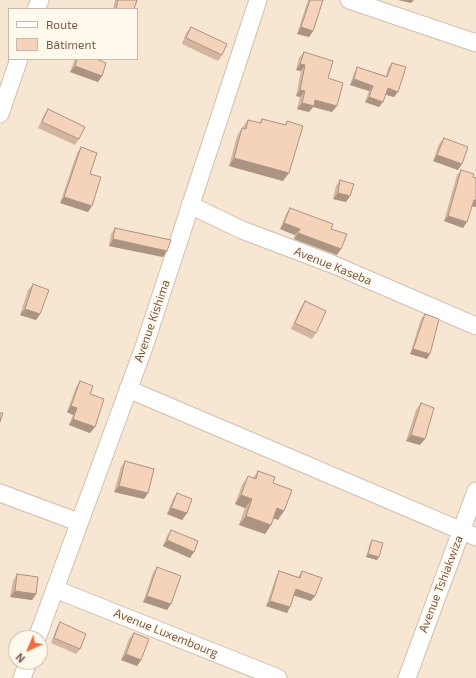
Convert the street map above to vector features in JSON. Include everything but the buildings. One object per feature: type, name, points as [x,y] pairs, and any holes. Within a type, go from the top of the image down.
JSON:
[{"type":"street","name":"Avenue Kishima","points":[[40,630],[78,522],[144,347],[258,0]]},
{"type":"street","points":[[349,0],[476,43]]},
{"type":"street","points":[[0,114],[4,87],[18,60]]},
{"type":"street","name":"Avenue Kaseba","points":[[190,205],[242,230],[332,264],[476,326]]},
{"type":"street","points":[[128,389],[469,533]]},
{"type":"street","name":"Avenue Tshiakwiza","points":[[407,678],[469,533],[476,491]]},
{"type":"street","points":[[0,492],[78,522]]},
{"type":"street","name":"Avenue Luxembourg","points":[[55,589],[278,678]]},
{"type":"shaded area","points":[[0,0],[476,0],[476,678],[0,678]]}]
